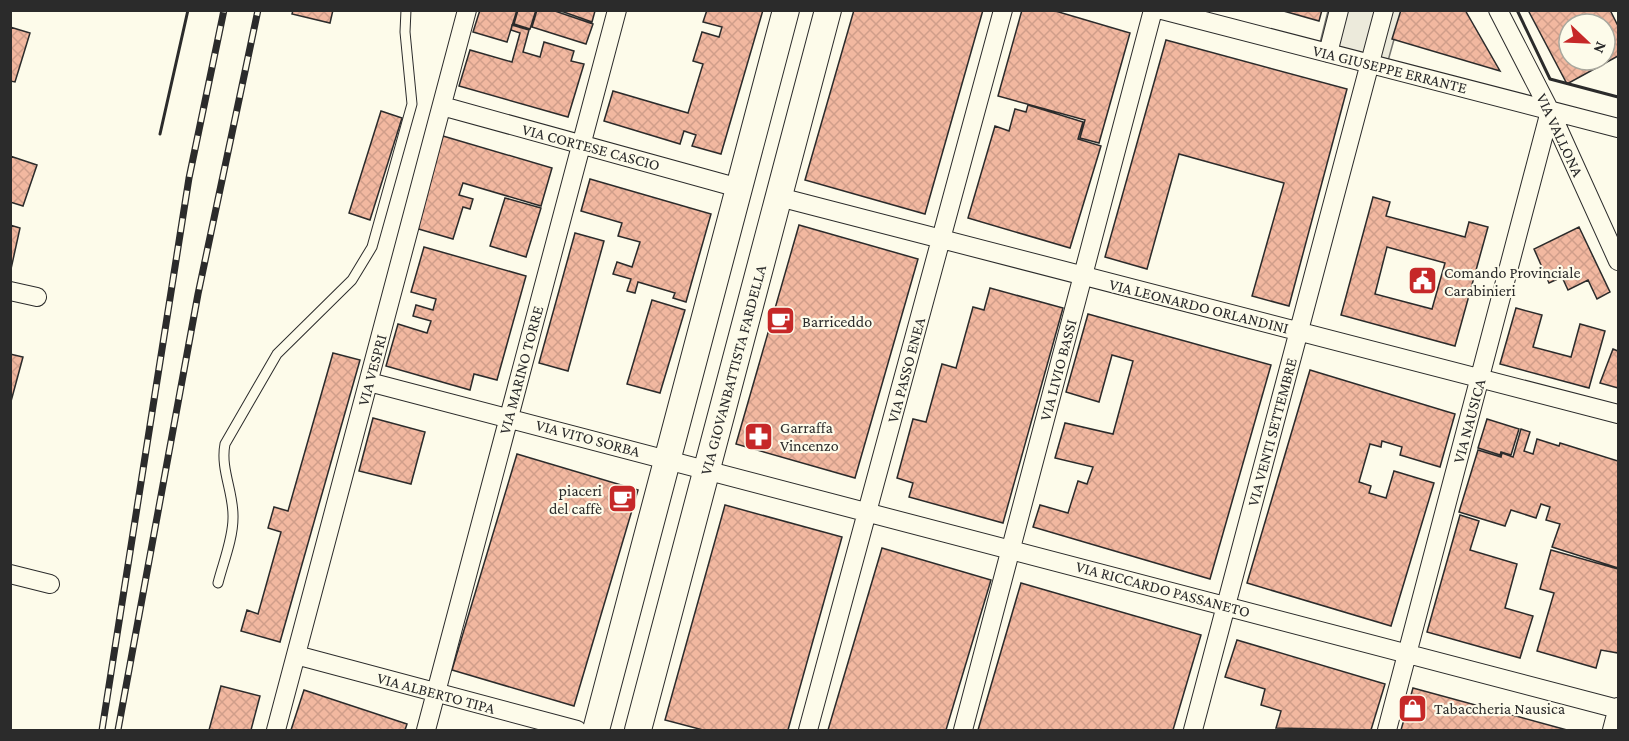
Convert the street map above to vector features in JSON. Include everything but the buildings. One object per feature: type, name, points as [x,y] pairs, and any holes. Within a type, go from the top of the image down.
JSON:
[{"type":"main road","points":[[596,730],[786,10]]},
{"type":"main road","name":"VIA GIOVANBATTISTA FARDELLA","points":[[638,730],[828,10]]},
{"type":"street","name":"VIA VESPRI","points":[[276,730],[467,10]]},
{"type":"street","name":"VIA MARINO TORRE","points":[[426,730],[617,10]]},
{"type":"street","name":"VIA PASSO ENEA","points":[[808,730],[1003,10]]},
{"type":"street","name":"VIA LIVIO BASSI","points":[[963,730],[1153,10]]},
{"type":"street","name":"VIA GIUSEPPE ERRANTE","points":[[1162,10],[1617,129]]},
{"type":"street","points":[[1328,53],[1339,10]]},
{"type":"street","name":"VIA VENTI SETTEMBRE","points":[[1193,730],[1384,10]]},
{"type":"street","name":"VIA VALLONA","points":[[1498,10],[1550,111],[1618,261]]},
{"type":"street","name":"VIA CORTESE CASCIO","points":[[442,106],[739,188]]},
{"type":"street","name":"VIA NAUSICA","points":[[1388,730],[1550,111]]},
{"type":"street","name":"VIA LEONARDO ORLANDINI","points":[[779,197],[1618,414]]},
{"type":"street","points":[[10,291],[37,297]]},
{"type":"street","name":"VIA VITO SORBA","points":[[369,382],[707,468]]},
{"type":"street","name":"VIA RICCARDO PASSANETO","points":[[707,468],[1618,709]]},
{"type":"street","points":[[11,574],[50,584]]},
{"type":"street","name":"VIA ALBERTO TIPA","points":[[296,656],[577,730]]},
{"type":"street","points":[[1612,730],[1618,709]]},
{"type":"lane","points":[[218,583],[233,521],[232,501],[223,456],[225,444],[277,354],[352,280],[372,247],[411,104],[405,32],[406,10]]},
{"type":"shaded area","points":[[1328,11],[1402,11],[1386,68],[1318,51]]},
{"type":"railway","points":[[102,730],[189,178],[224,10]]},
{"type":"railway","points":[[118,730],[198,294],[258,10]]},
{"type":"wall","points":[[160,134],[188,10]]},
{"type":"wall","points":[[1517,10],[1550,79],[1618,97]]},
{"type":"place","name":"Comando Provinciale Carabinieri","points":[[1423,281]]},
{"type":"place","name":"Barriceddo","points":[[781,321]]},
{"type":"place","name":"Garraffa Vincenzo","points":[[759,436]]},
{"type":"place","name":"piaceri del caffè","points":[[623,499]]},
{"type":"place","name":"Tabaccheria Nausica","points":[[1413,708]]}]
